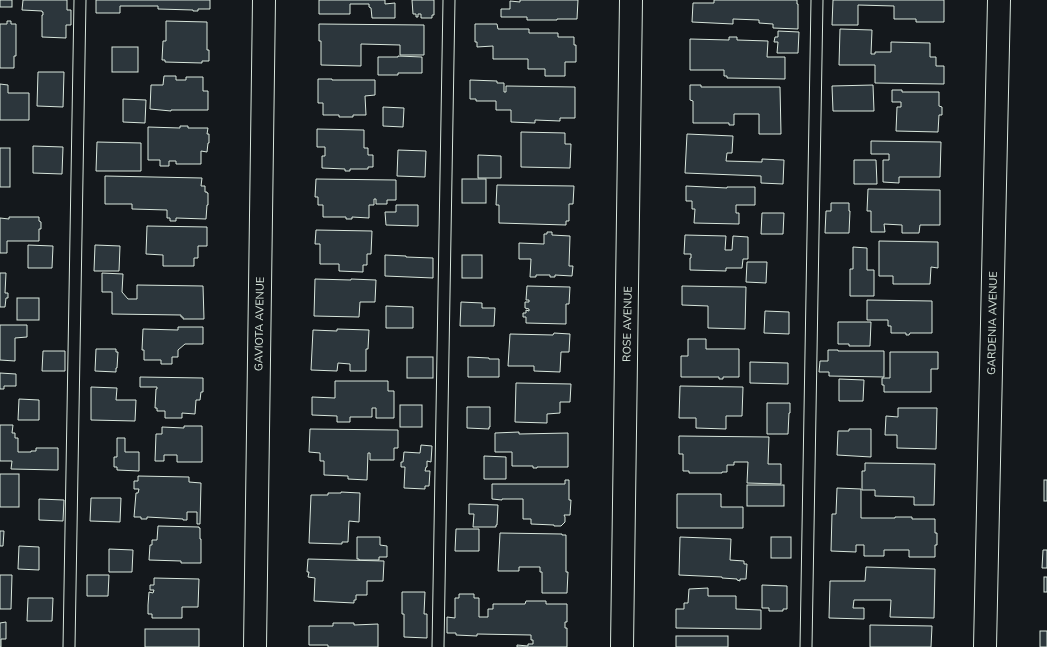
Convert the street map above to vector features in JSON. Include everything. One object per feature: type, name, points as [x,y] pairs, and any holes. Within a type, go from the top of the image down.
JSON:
[{"type":"street","name":"GAVIOTA AVENUE","points":[[255,647],[264,0]]},
{"type":"street","name":"ROSE AVENUE","points":[[622,647],[632,0]]},
{"type":"street","name":"GARDENIA AVENUE","points":[[985,647],[998,0]]},
{"type":"lane","points":[[69,647],[80,0]]},
{"type":"lane","points":[[438,647],[449,0]]},
{"type":"lane","points":[[806,647],[817,0]]},
{"type":"building","points":[[0,0],[12,0],[12,7],[0,7]]},
{"type":"building","points":[[23,0],[67,0],[67,10],[71,10],[71,25],[66,25],[66,38],[42,37],[43,12],[22,10]]},
{"type":"building","points":[[96,0],[210,0],[210,9],[198,9],[198,11],[193,11],[158,9],[158,6],[120,6],[120,13],[96,13]]},
{"type":"building","points":[[319,0],[385,0],[385,4],[395,3],[395,18],[372,18],[369,4],[350,4],[350,14],[319,14]]},
{"type":"building","points":[[412,0],[434,0],[434,15],[432,15],[432,18],[421,18],[421,14],[418,14],[418,17],[416,17],[416,14],[413,14]]},
{"type":"building","points":[[520,0],[578,0],[577,19],[527,20],[527,17],[501,17],[501,9],[510,9],[510,1],[520,2]]},
{"type":"building","points":[[714,0],[797,0],[798,29],[773,28],[773,24],[759,23],[759,20],[733,19],[733,24],[692,22],[693,3],[714,3]]},
{"type":"building","points":[[833,0],[944,0],[944,22],[916,22],[916,19],[894,19],[894,6],[858,5],[858,25],[832,25]]},
{"type":"building","points":[[7,21],[11,21],[11,24],[16,24],[16,56],[14,56],[14,68],[0,68],[0,24],[7,24]]},
{"type":"building","points":[[166,21],[207,22],[207,50],[209,50],[209,61],[202,61],[202,63],[165,62],[165,60],[162,60],[163,41],[166,41]]},
{"type":"building","points":[[319,24],[424,25],[424,55],[400,55],[400,45],[361,44],[361,66],[321,65]]},
{"type":"building","points":[[475,24],[497,24],[498,29],[529,29],[529,33],[558,33],[558,37],[574,37],[574,45],[576,45],[576,62],[565,62],[565,76],[545,76],[545,69],[528,69],[528,59],[493,59],[493,46],[477,47],[477,42],[475,42]]},
{"type":"building","points":[[840,29],[872,30],[871,54],[875,54],[875,52],[891,52],[891,42],[930,43],[930,57],[936,57],[936,66],[944,66],[944,84],[875,83],[875,65],[839,65]]},
{"type":"building","points":[[778,31],[799,32],[798,53],[777,53],[778,42],[774,42],[775,37],[778,37]]},
{"type":"building","points":[[729,37],[737,37],[737,40],[768,41],[767,57],[785,57],[785,79],[727,78],[727,76],[724,76],[724,70],[690,70],[690,39],[729,40]]},
{"type":"building","points":[[112,47],[138,47],[138,72],[112,72]]},
{"type":"building","points":[[378,57],[422,57],[422,73],[378,75]]},
{"type":"building","points":[[38,72],[64,72],[63,107],[37,106]]},
{"type":"building","points":[[164,76],[176,76],[176,80],[186,80],[186,77],[203,77],[203,91],[208,91],[208,110],[171,111],[150,109],[151,85],[163,85]]},
{"type":"building","points":[[318,79],[375,80],[375,95],[365,96],[366,115],[339,117],[339,115],[323,115],[323,103],[318,103]]},
{"type":"building","points":[[470,80],[497,81],[497,83],[504,83],[504,92],[506,92],[506,86],[575,87],[575,118],[560,118],[560,121],[535,120],[535,123],[511,122],[511,110],[496,110],[496,101],[476,101],[476,99],[470,99]]},
{"type":"building","points":[[0,84],[8,85],[8,93],[29,93],[29,120],[0,120]]},
{"type":"building","points":[[690,85],[701,85],[701,87],[780,87],[781,134],[759,134],[759,114],[734,114],[734,125],[729,125],[729,123],[693,123],[693,101],[690,100]]},
{"type":"building","points":[[873,85],[874,111],[833,111],[832,86]]},
{"type":"building","points":[[892,90],[902,90],[902,92],[939,92],[939,106],[942,107],[942,115],[939,115],[938,132],[896,131],[897,107],[901,107],[901,102],[892,102]]},
{"type":"building","points":[[123,99],[146,100],[145,123],[123,122]]},
{"type":"building","points":[[383,107],[404,108],[403,127],[383,126]]},
{"type":"building","points":[[180,126],[188,126],[188,128],[208,128],[207,134],[209,134],[209,143],[207,152],[201,151],[201,164],[176,164],[176,161],[169,161],[169,166],[160,166],[160,160],[148,160],[148,127],[180,128]]},
{"type":"building","points":[[317,129],[364,130],[364,148],[368,148],[368,155],[373,155],[373,167],[368,167],[368,169],[350,169],[350,171],[345,171],[345,169],[322,168],[322,156],[325,156],[325,147],[317,147]]},
{"type":"building","points":[[521,132],[565,133],[565,144],[571,144],[570,168],[521,167]]},
{"type":"building","points":[[687,134],[733,136],[732,153],[727,153],[726,161],[762,162],[762,159],[784,160],[783,184],[761,183],[761,176],[685,173]]},
{"type":"building","points":[[871,141],[941,142],[940,177],[899,177],[899,183],[883,182],[883,160],[889,160],[889,154],[871,154]]},
{"type":"building","points":[[97,142],[141,143],[141,171],[96,171]]},
{"type":"building","points":[[33,146],[63,147],[62,174],[33,173]]},
{"type":"building","points":[[0,148],[10,148],[10,187],[0,187]]},
{"type":"building","points":[[398,150],[426,151],[425,177],[397,176]]},
{"type":"building","points":[[478,155],[501,156],[501,178],[478,178]]},
{"type":"building","points":[[854,160],[876,160],[877,184],[854,184]]},
{"type":"building","points":[[105,176],[202,178],[201,186],[205,186],[205,192],[208,193],[206,219],[176,218],[176,221],[170,221],[170,218],[167,218],[167,210],[132,209],[132,204],[105,204]]},
{"type":"building","points":[[316,179],[396,180],[396,200],[387,200],[387,204],[376,204],[376,199],[374,199],[374,205],[369,205],[369,218],[352,217],[352,219],[346,219],[346,217],[323,217],[323,205],[318,205],[318,197],[315,197]]},
{"type":"building","points":[[462,179],[486,179],[486,203],[462,203]]},
{"type":"building","points":[[497,185],[574,186],[573,204],[569,204],[569,221],[566,221],[566,225],[499,223],[499,205],[496,205]]},
{"type":"building","points":[[686,186],[727,188],[755,187],[755,205],[736,205],[736,213],[739,213],[739,224],[694,223],[695,209],[692,209],[692,201],[686,201]]},
{"type":"building","points":[[868,189],[940,190],[940,225],[920,225],[919,233],[902,233],[902,225],[884,224],[885,232],[871,232],[871,211],[867,211]]},
{"type":"building","points":[[831,203],[849,203],[849,233],[825,233],[826,211],[831,211]]},
{"type":"building","points":[[396,205],[418,205],[418,226],[386,225],[385,212],[396,212]]},
{"type":"building","points":[[762,213],[784,213],[783,234],[761,234]]},
{"type":"building","points":[[9,217],[39,217],[41,229],[39,229],[39,241],[7,241],[7,253],[0,253],[0,218],[9,219]]},
{"type":"building","points":[[147,226],[207,227],[207,246],[198,246],[198,258],[194,258],[194,266],[163,266],[163,255],[146,254]]},
{"type":"building","points":[[316,230],[372,231],[371,254],[367,254],[367,265],[363,265],[363,272],[339,271],[339,264],[320,264],[320,244],[315,244]]},
{"type":"building","points":[[547,232],[552,232],[552,235],[570,236],[569,266],[573,266],[572,276],[555,275],[555,277],[550,277],[550,275],[536,275],[536,277],[530,277],[531,259],[519,259],[519,243],[544,244],[544,234],[547,234]]},
{"type":"building","points":[[685,235],[726,236],[725,250],[732,250],[733,236],[748,237],[748,259],[743,259],[742,268],[726,268],[726,271],[690,270],[691,254],[684,254]]},
{"type":"building","points":[[879,241],[938,242],[938,268],[931,267],[930,284],[893,284],[893,276],[879,276]]},
{"type":"building","points":[[28,245],[53,246],[52,268],[28,268]]},
{"type":"building","points":[[95,245],[120,246],[119,271],[94,271]]},
{"type":"building","points":[[853,247],[867,248],[867,270],[874,270],[874,296],[850,296],[850,269],[853,269]]},
{"type":"building","points":[[385,255],[433,258],[433,278],[385,276]]},
{"type":"building","points":[[462,255],[482,255],[482,278],[462,278]]},
{"type":"building","points":[[747,262],[767,262],[766,283],[746,282]]},
{"type":"building","points":[[0,273],[6,273],[5,293],[8,293],[8,298],[6,298],[5,307],[0,307]]},
{"type":"building","points":[[102,273],[123,274],[122,292],[128,299],[137,299],[137,285],[203,286],[204,319],[183,319],[181,315],[112,314],[112,292],[102,292]]},
{"type":"building","points":[[315,279],[376,280],[375,302],[360,302],[359,317],[314,316]]},
{"type":"building","points":[[527,286],[570,287],[569,304],[566,304],[566,324],[526,323],[526,317],[523,317],[523,313],[526,313],[526,310],[529,311],[529,309],[525,308],[525,302],[529,302],[529,300],[526,300]]},
{"type":"building","points":[[682,286],[746,287],[745,329],[708,328],[708,306],[682,305]]},
{"type":"building","points":[[17,298],[39,298],[39,320],[17,320]]},
{"type":"building","points":[[867,300],[932,301],[932,333],[910,333],[909,335],[906,335],[906,333],[891,333],[891,326],[888,326],[888,320],[867,320]]},
{"type":"building","points":[[461,302],[482,303],[482,308],[495,308],[494,326],[460,326]]},
{"type":"building","points":[[386,306],[413,307],[413,328],[386,328]]},
{"type":"building","points":[[765,311],[789,312],[789,334],[764,333]]},
{"type":"building","points":[[838,322],[871,322],[870,346],[849,346],[849,344],[838,344]]},
{"type":"building","points":[[0,325],[27,325],[27,337],[15,338],[15,361],[0,360]]},
{"type":"building","points":[[178,327],[203,327],[203,344],[185,344],[178,350],[178,357],[172,357],[172,364],[161,364],[161,360],[144,360],[144,350],[142,350],[143,329],[178,330]]},
{"type":"building","points":[[337,329],[369,330],[368,349],[366,349],[366,371],[350,371],[350,364],[338,363],[337,371],[311,370],[313,330],[337,331]]},
{"type":"building","points":[[554,333],[570,334],[569,352],[561,352],[560,372],[534,371],[534,366],[508,366],[510,334],[553,335]]},
{"type":"building","points":[[688,339],[706,339],[706,349],[739,349],[739,377],[723,377],[723,379],[719,379],[719,377],[681,377],[681,356],[688,356]]},
{"type":"building","points":[[96,349],[116,349],[116,352],[118,352],[116,372],[95,371]]},
{"type":"building","points":[[828,350],[884,351],[884,377],[829,376],[829,372],[819,372],[820,361],[828,361]]},
{"type":"building","points":[[43,351],[65,351],[65,371],[42,371]]},
{"type":"building","points":[[890,352],[938,352],[938,369],[931,369],[931,392],[884,392],[882,378],[890,378]]},
{"type":"building","points":[[407,357],[433,357],[433,378],[407,378]]},
{"type":"building","points":[[468,357],[499,359],[499,377],[468,377]]},
{"type":"building","points":[[750,362],[788,363],[788,384],[750,383]]},
{"type":"building","points":[[0,373],[16,374],[16,386],[4,386],[4,389],[0,389]]},
{"type":"building","points":[[140,377],[203,378],[203,392],[201,392],[200,400],[196,400],[195,414],[182,413],[182,418],[165,418],[165,411],[157,411],[157,408],[155,408],[157,387],[140,387]]},
{"type":"building","points":[[839,379],[864,380],[863,401],[839,401]]},
{"type":"building","points":[[335,381],[388,381],[388,391],[394,391],[394,418],[376,418],[376,408],[372,408],[372,417],[350,417],[350,422],[337,422],[337,416],[312,415],[312,397],[335,398]]},
{"type":"building","points":[[516,383],[571,384],[570,402],[560,402],[560,413],[547,414],[547,423],[515,422]]},
{"type":"building","points":[[680,386],[743,387],[742,416],[726,416],[726,429],[696,428],[696,418],[679,418]]},
{"type":"building","points":[[91,387],[117,388],[116,400],[136,400],[135,421],[91,420]]},
{"type":"building","points":[[19,399],[39,400],[39,420],[18,420]]},
{"type":"building","points":[[767,403],[790,403],[788,434],[767,434]]},
{"type":"building","points":[[400,405],[422,405],[422,427],[400,427]]},
{"type":"building","points":[[467,407],[490,407],[489,429],[467,428]]},
{"type":"building","points":[[898,408],[937,408],[936,449],[897,448],[897,435],[885,435],[886,416],[898,417]]},
{"type":"building","points":[[0,425],[13,425],[12,433],[15,433],[15,438],[18,438],[18,452],[36,451],[36,448],[58,448],[58,470],[11,469],[12,461],[0,461]]},
{"type":"building","points":[[184,426],[202,426],[202,462],[177,462],[177,455],[164,455],[164,461],[155,461],[156,434],[162,434],[162,427],[184,428]]},
{"type":"building","points":[[310,429],[398,430],[398,448],[394,448],[394,460],[370,460],[370,453],[368,453],[367,480],[348,479],[348,476],[324,475],[324,461],[320,461],[320,453],[309,452]]},
{"type":"building","points":[[849,429],[871,429],[871,457],[837,455],[838,431],[849,431]]},
{"type":"building","points":[[519,432],[519,434],[568,433],[568,467],[533,468],[533,466],[512,466],[512,452],[495,452],[495,433]]},
{"type":"building","points":[[679,436],[769,437],[768,464],[781,464],[781,484],[747,483],[748,462],[734,462],[734,465],[727,465],[727,472],[722,473],[689,473],[689,471],[683,471],[683,454],[679,454]]},
{"type":"building","points":[[117,438],[125,438],[125,452],[139,452],[139,471],[117,470],[117,467],[114,467],[114,457],[117,457]]},
{"type":"building","points":[[421,445],[432,446],[431,462],[427,461],[425,471],[430,471],[429,486],[425,486],[425,489],[404,488],[405,467],[401,467],[401,462],[403,462],[404,452],[420,453]]},
{"type":"building","points":[[484,456],[506,457],[506,479],[484,479]]},
{"type":"building","points":[[865,463],[935,464],[934,505],[914,505],[914,497],[875,496],[875,490],[862,490],[862,471],[865,471]]},
{"type":"building","points":[[0,474],[19,474],[19,507],[0,507]]},
{"type":"building","points":[[138,476],[189,477],[189,482],[201,483],[200,524],[197,524],[197,512],[187,512],[187,520],[147,517],[147,519],[141,519],[141,517],[134,517],[136,493],[138,493],[139,489],[134,489],[134,481],[138,481]]},
{"type":"building","points":[[565,480],[569,480],[569,500],[571,500],[570,515],[564,515],[565,522],[561,526],[531,524],[531,519],[523,519],[523,499],[492,499],[492,484],[565,484]]},
{"type":"building","points":[[1044,480],[1047,480],[1047,501],[1044,501]]},
{"type":"building","points":[[747,485],[784,485],[784,506],[747,506]]},
{"type":"building","points":[[837,488],[861,489],[861,518],[912,517],[912,519],[935,519],[937,545],[935,545],[935,557],[909,557],[909,550],[884,550],[884,556],[864,556],[864,545],[856,545],[856,552],[831,551],[832,514],[836,514]]},
{"type":"building","points":[[328,493],[360,493],[359,522],[349,521],[348,542],[342,542],[342,544],[309,543],[311,495],[328,495]]},
{"type":"building","points":[[677,494],[721,494],[721,507],[743,507],[743,528],[677,528]]},
{"type":"building","points":[[91,498],[121,498],[120,522],[90,521]]},
{"type":"building","points":[[39,499],[64,500],[63,521],[39,520]]},
{"type":"building","points":[[469,504],[498,505],[496,527],[473,527],[474,514],[469,514]]},
{"type":"building","points":[[158,526],[199,527],[201,539],[201,563],[149,560],[150,545],[152,545],[152,540],[157,540]]},
{"type":"building","points":[[456,529],[479,529],[479,551],[455,551]]},
{"type":"building","points":[[0,531],[4,531],[3,546],[0,546]]},
{"type":"building","points":[[500,533],[566,535],[566,572],[568,572],[567,593],[542,593],[542,572],[540,572],[540,567],[519,567],[519,571],[498,571]]},
{"type":"building","points":[[357,537],[380,537],[380,545],[387,546],[387,557],[379,557],[379,560],[357,559]]},
{"type":"building","points":[[680,537],[731,539],[730,560],[744,561],[744,564],[747,564],[746,579],[740,579],[740,581],[737,579],[722,577],[679,575]]},
{"type":"building","points":[[771,537],[791,537],[791,558],[771,558]]},
{"type":"building","points":[[19,546],[39,547],[39,570],[18,569]]},
{"type":"building","points":[[109,549],[133,550],[132,572],[109,572]]},
{"type":"building","points":[[1043,550],[1047,550],[1047,568],[1042,568]]},
{"type":"building","points":[[308,559],[384,561],[383,581],[367,581],[367,595],[356,595],[356,600],[354,600],[354,603],[314,601],[315,578],[308,577]]},
{"type":"building","points":[[866,567],[935,569],[934,618],[890,617],[891,600],[854,600],[853,608],[864,608],[864,619],[829,618],[830,581],[865,581]]},
{"type":"building","points":[[0,575],[12,575],[11,609],[0,609]]},
{"type":"building","points":[[87,575],[109,575],[108,596],[87,596]]},
{"type":"building","points":[[1044,577],[1047,577],[1047,592],[1044,592]]},
{"type":"building","points":[[154,578],[199,579],[198,607],[182,607],[182,618],[152,618],[152,614],[148,614],[148,605],[149,592],[153,593],[154,590],[150,590],[150,585],[154,585]]},
{"type":"building","points":[[762,585],[787,586],[787,609],[783,609],[783,611],[769,611],[769,608],[762,608]]},
{"type":"building","points":[[708,588],[708,596],[736,596],[736,609],[761,610],[761,629],[676,628],[676,609],[684,609],[684,603],[688,603],[689,589]]},
{"type":"building","points":[[402,592],[425,592],[424,614],[427,614],[427,638],[404,637]]},
{"type":"building","points":[[459,594],[474,594],[474,598],[479,598],[479,617],[488,617],[488,609],[493,609],[493,604],[525,604],[526,601],[546,601],[546,604],[567,604],[567,622],[565,622],[565,628],[567,628],[567,647],[517,647],[517,645],[528,646],[528,644],[533,644],[531,635],[477,634],[477,636],[447,633],[447,617],[455,618],[455,598],[459,598]]},
{"type":"building","points":[[28,598],[53,598],[52,621],[27,621]]},
{"type":"building","points":[[6,622],[6,639],[1,639],[0,647],[0,623]]},
{"type":"building","points":[[333,623],[354,623],[354,625],[378,624],[378,647],[328,647],[328,645],[309,645],[309,626],[333,626]]},
{"type":"building","points":[[870,625],[932,626],[931,647],[870,647]]},
{"type":"building","points":[[145,629],[199,629],[199,647],[145,647]]},
{"type":"building","points":[[1040,631],[1047,631],[1047,647],[1040,647]]},
{"type":"building","points":[[676,636],[728,636],[728,647],[676,647]]}]
